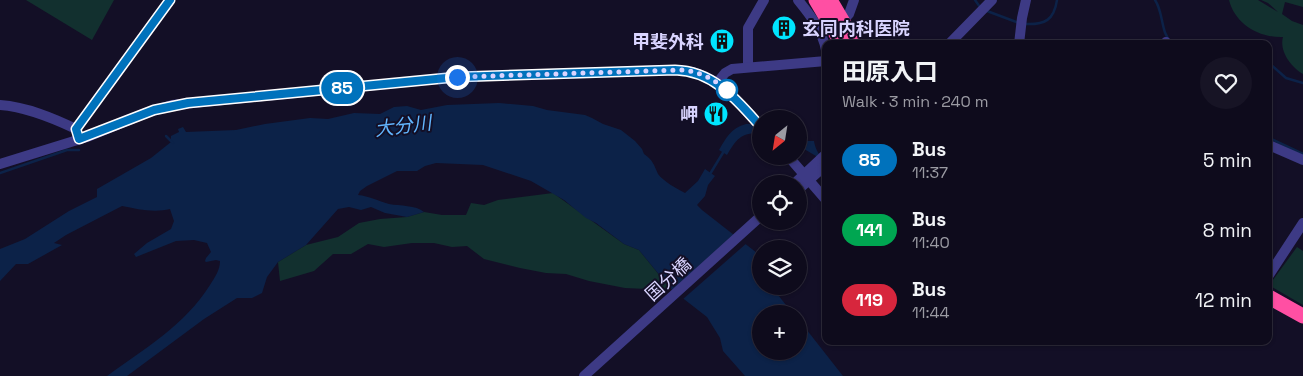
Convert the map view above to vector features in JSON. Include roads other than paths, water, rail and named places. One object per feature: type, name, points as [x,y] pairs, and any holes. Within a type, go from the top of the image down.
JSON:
[{"type":"highway","points":[[816,0],[840,40]]},
{"type":"highway","points":[[830,0],[853,40]]},
{"type":"highway","points":[[1272,298],[1303,316]]},
{"type":"street","points":[[78,134],[170,0]]},
{"type":"street","points":[[748,67],[748,28],[764,0]]},
{"type":"street","points":[[798,0],[819,27],[823,40]]},
{"type":"street","points":[[842,22],[849,14],[854,0]]},
{"type":"street","points":[[953,40],[992,0]]},
{"type":"street","points":[[1019,40],[1026,0]]},
{"type":"street","points":[[718,83],[727,71],[748,67],[822,61]]},
{"type":"street","points":[[0,164],[78,134],[172,105],[439,78],[675,70],[695,72],[718,83],[752,117]]},
{"type":"street","points":[[0,105],[43,114],[78,134]]},
{"type":"street","points":[[1272,146],[1303,160]]},
{"type":"street","points":[[796,165],[805,175]]},
{"type":"street","points":[[821,166],[807,177],[822,195]]},
{"type":"street","points":[[1272,270],[1303,224]]},
{"type":"street","name":"国分橋","points":[[584,376],[752,226]]},
{"type":"water","name":"大分川","points":[[499,103],[533,106],[547,110],[585,115],[621,130],[642,149],[644,154],[653,163],[660,177],[685,193],[698,181],[705,169],[715,176],[708,185],[705,196],[697,205],[752,249],[752,295],[778,295],[786,305],[752,305],[752,360],[807,360],[807,330],[843,376],[745,376],[723,351],[720,338],[707,317],[671,289],[639,250],[624,244],[596,223],[586,218],[564,200],[531,181],[483,165],[436,163],[425,166],[417,171],[397,171],[367,186],[358,195],[389,204],[412,207],[424,212],[407,217],[385,213],[371,207],[361,210],[349,207],[338,209],[306,245],[278,262],[267,277],[262,293],[252,298],[237,298],[204,319],[127,376],[107,376],[149,346],[189,312],[210,285],[219,267],[220,261],[205,261],[211,252],[207,243],[194,240],[176,241],[136,257],[134,254],[147,243],[171,229],[174,221],[170,209],[152,211],[122,206],[66,235],[54,243],[62,245],[28,264],[16,264],[0,281],[0,249],[25,239],[69,211],[97,197],[97,189],[151,158],[171,142],[171,136],[179,132],[178,129],[183,127],[186,132],[236,130],[310,118],[328,119],[354,113],[380,114],[394,107],[407,106],[421,110],[447,105]]},
{"type":"water","points":[[751,124],[752,133],[739,138],[727,155],[719,150],[733,131],[741,126]]},
{"type":"water","points":[[808,141],[814,141],[822,159],[822,165],[816,156],[808,151]]},
{"type":"waterway","points":[[975,0],[980,7]]},
{"type":"waterway","points":[[1025,24],[1047,20],[1054,12],[1057,0]]},
{"type":"waterway","points":[[1155,0],[1169,40]]},
{"type":"waterway","points":[[987,11],[1019,23]]},
{"type":"waterway","points":[[1272,66],[1286,78],[1303,83]]},
{"type":"waterway","points":[[166,136],[173,143]]},
{"type":"waterway","points":[[1272,139],[1303,154]]},
{"type":"waterway","points":[[0,173],[67,150],[79,150]]},
{"type":"waterway","points":[[710,174],[724,151]]},
{"type":"place","name":"玄同内科医院","points":[[784,28]]},
{"type":"place","name":"甲斐外科","points":[[722,41]]},
{"type":"place","name":"岬","points":[[716,114]]}]
